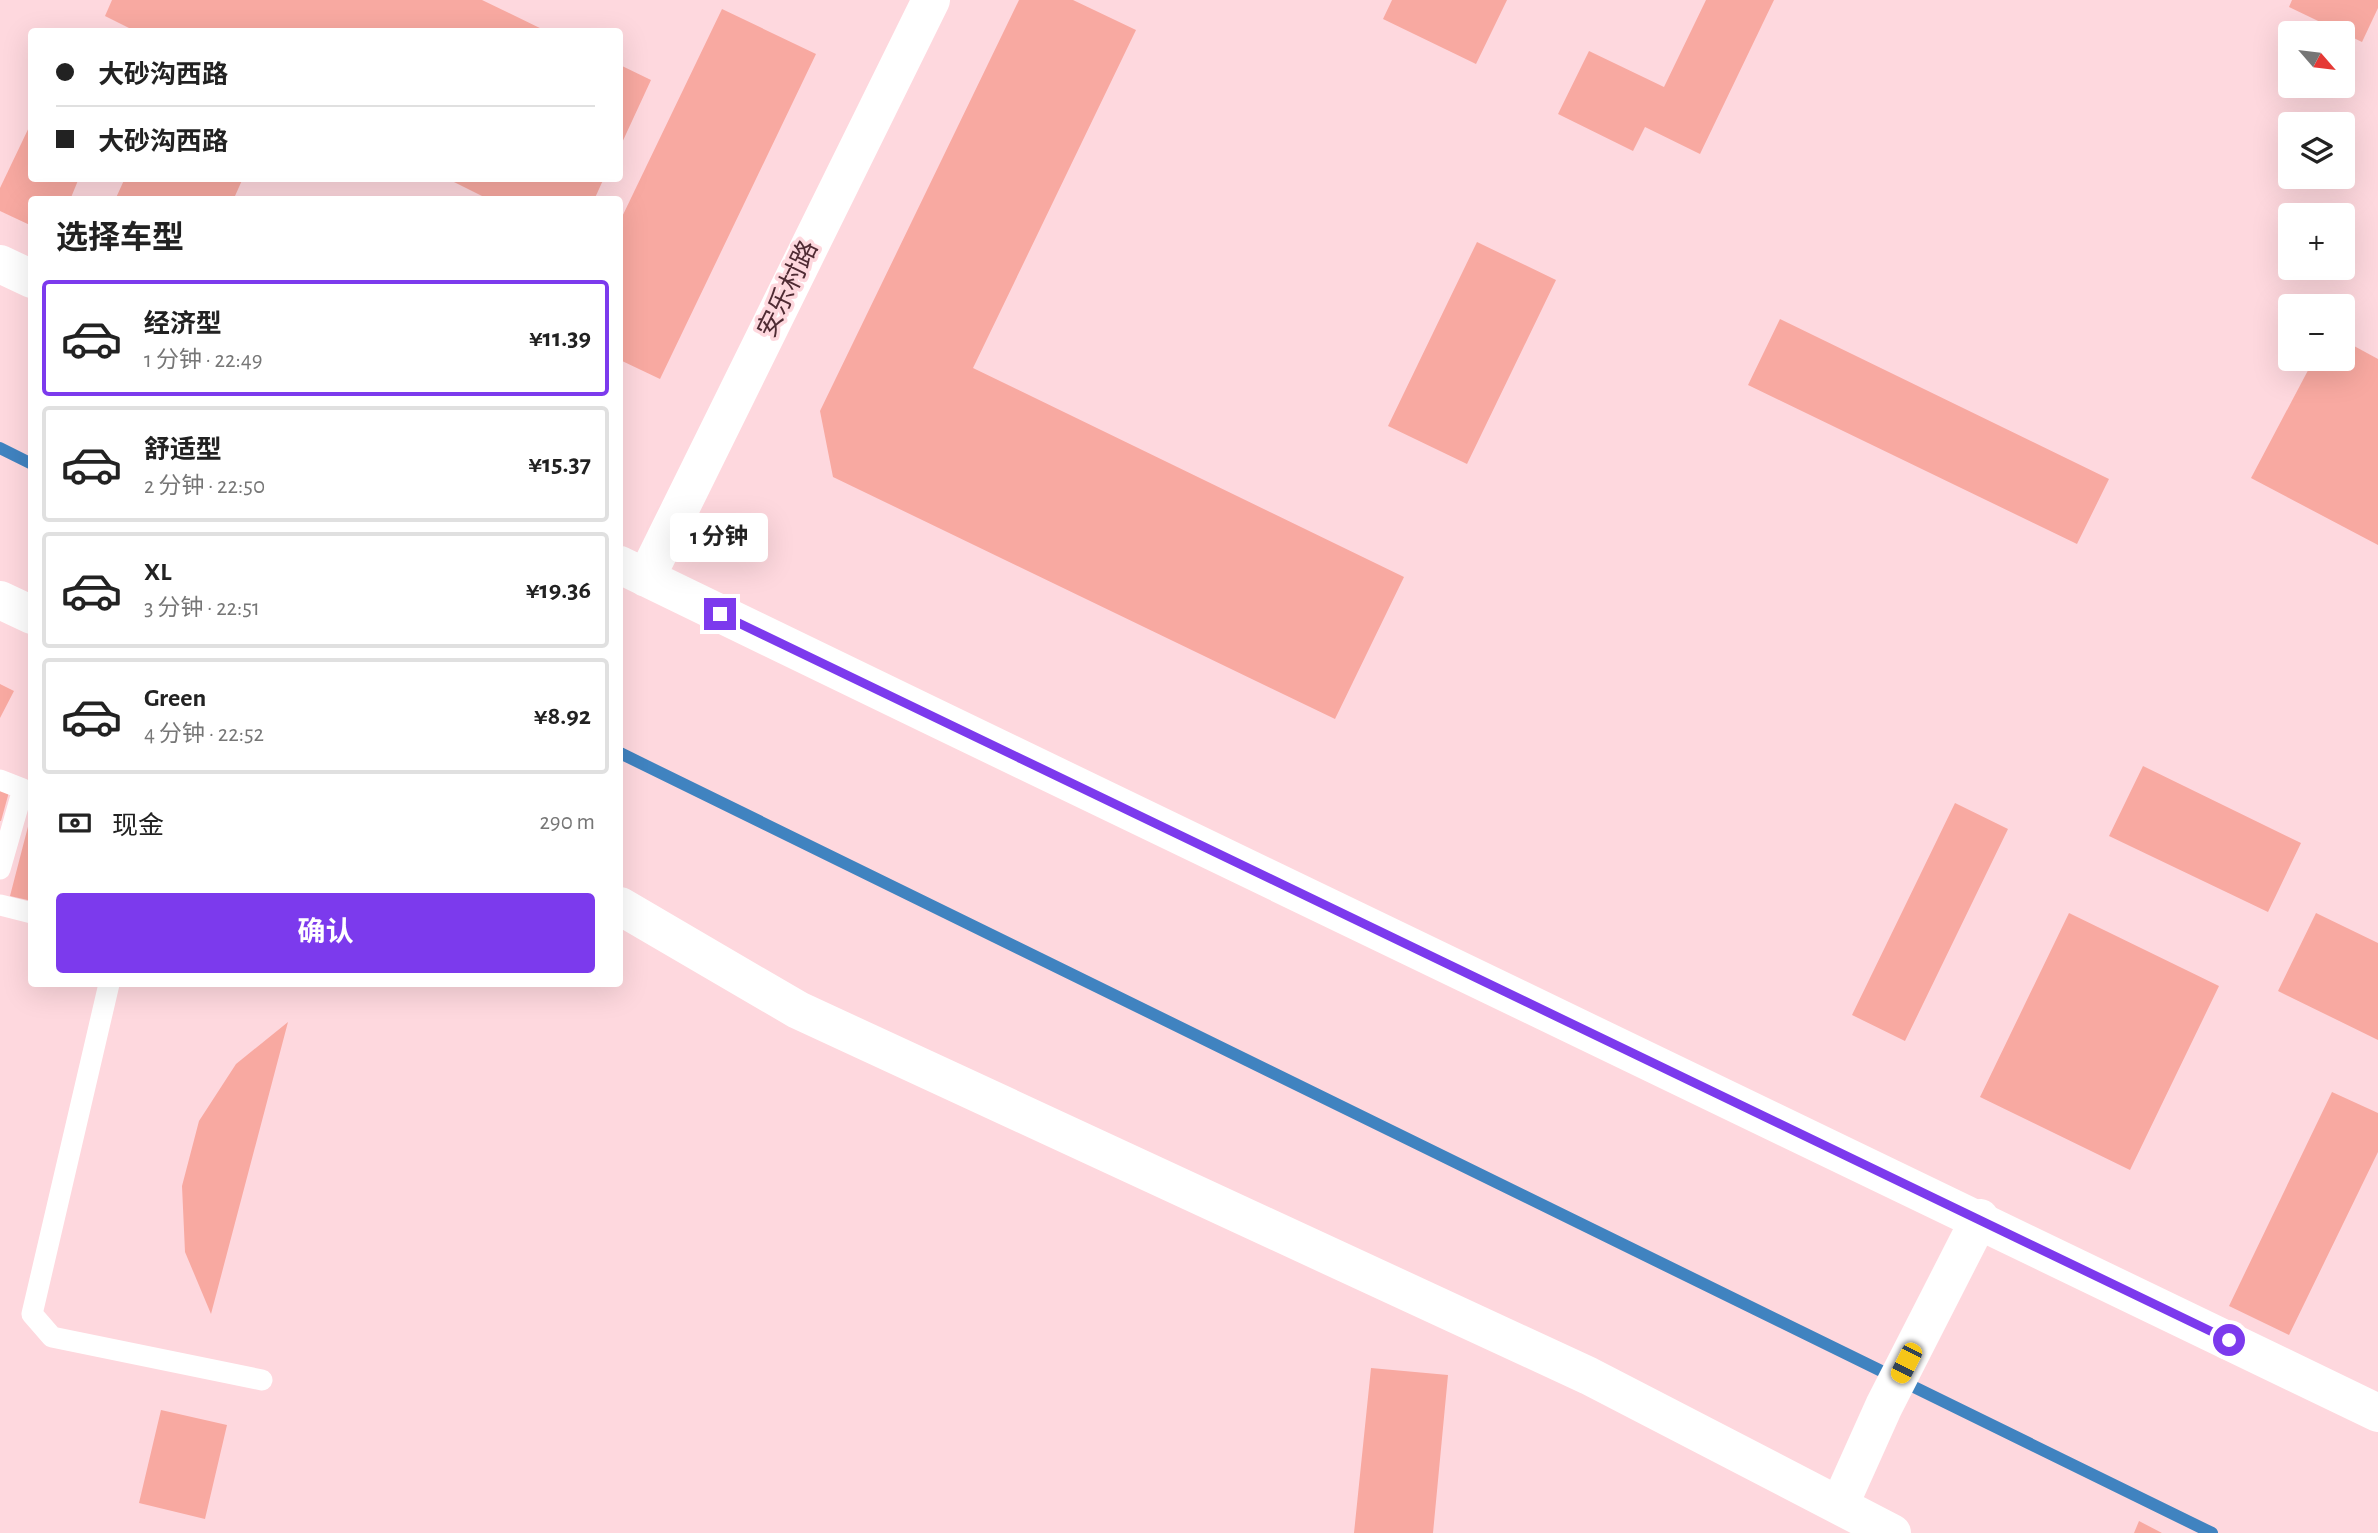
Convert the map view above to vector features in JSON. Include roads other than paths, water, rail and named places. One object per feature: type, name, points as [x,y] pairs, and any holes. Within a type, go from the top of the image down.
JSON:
[{"type":"street","name":"安乐村路","points":[[633,572],[931,0]]},
{"type":"street","points":[[0,264],[28,277]]},
{"type":"street","points":[[633,572],[1028,764],[1980,1218],[2378,1413]]},
{"type":"street","points":[[0,600],[28,613]]},
{"type":"street","points":[[623,908],[798,1010],[1589,1376],[1892,1533]]},
{"type":"street","points":[[1840,1504],[1884,1406],[1980,1218]]},
{"type":"lane","points":[[0,780],[23,789],[0,869]]},
{"type":"lane","points":[[0,905],[28,912]]},
{"type":"lane","points":[[108,987],[32,1314],[52,1337],[262,1380]]},
{"type":"waterway","points":[[0,448],[28,462]]},
{"type":"waterway","points":[[623,754],[2212,1533]]}]
